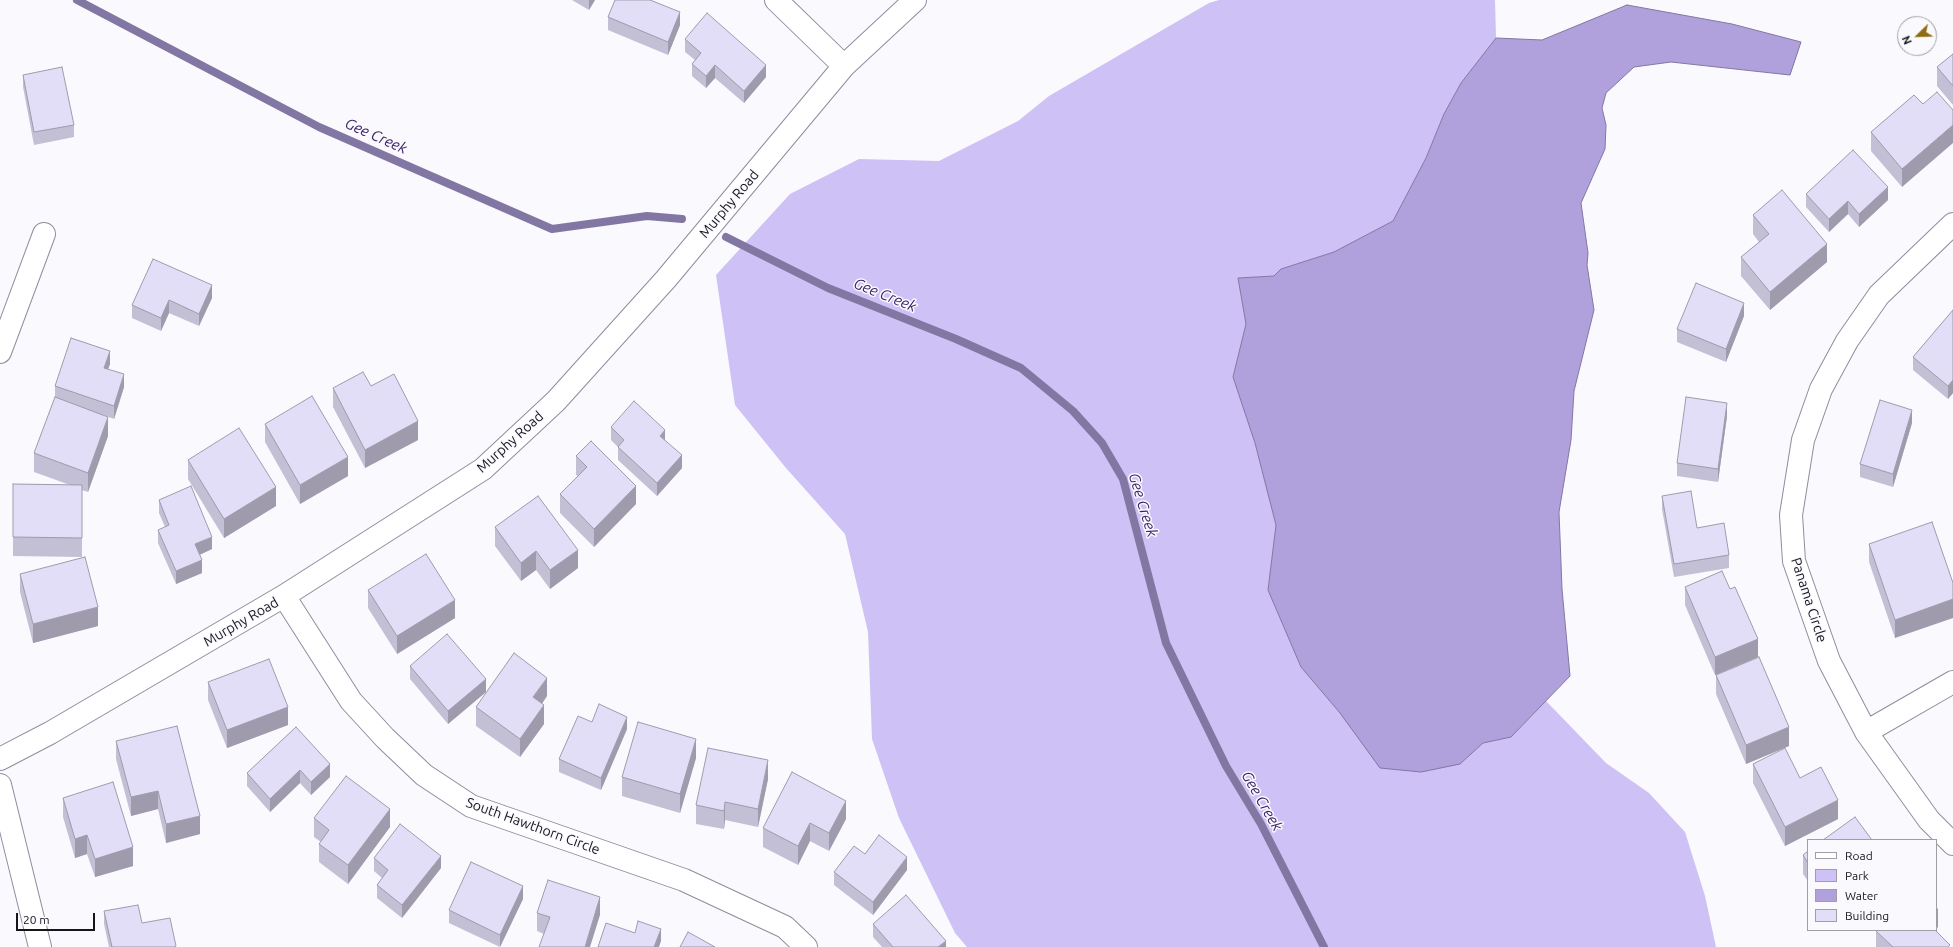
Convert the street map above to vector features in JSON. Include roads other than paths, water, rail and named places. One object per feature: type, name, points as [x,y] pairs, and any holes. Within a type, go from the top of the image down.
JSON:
[{"type":"street","points":[[776,0],[844,66]]},
{"type":"street","name":"Murphy Road","points":[[0,759],[50,733],[284,596],[483,469],[556,401],[666,279],[844,66],[915,0]]},
{"type":"street","name":"Panama Circle","points":[[1953,224],[1879,295],[1847,341],[1821,389],[1803,440],[1791,515],[1794,561],[1829,660],[1866,732],[1929,820],[1953,844]]},
{"type":"street","points":[[0,352],[44,234]]},
{"type":"street","name":"South Hawthorn Circle","points":[[284,596],[351,702],[384,738],[424,775],[471,806],[684,880],[705,889],[785,927],[806,947]]},
{"type":"street","points":[[1866,732],[1953,682]]},
{"type":"street","points":[[0,785],[40,947]]},
{"type":"water","points":[[1627,5],[1732,24],[1801,42],[1790,75],[1671,62],[1634,67],[1606,93],[1602,108],[1606,125],[1605,149],[1581,203],[1588,253],[1587,265],[1594,310],[1574,391],[1571,440],[1559,512],[1562,589],[1570,676],[1511,737],[1483,743],[1460,764],[1421,772],[1380,768],[1340,713],[1301,667],[1268,590],[1276,525],[1255,443],[1233,377],[1246,324],[1238,278],[1274,276],[1281,269],[1334,252],[1393,221],[1426,158],[1444,114],[1461,83],[1496,38],[1542,40]]},
{"type":"waterway","name":"Gee Creek","points":[[77,0],[319,127],[552,229],[647,216],[682,219]]},
{"type":"waterway","name":"Gee Creek","points":[[726,237],[828,288],[956,339],[1021,368],[1073,411],[1102,443],[1123,479],[1166,643],[1226,766],[1261,824],[1324,947]]}]
